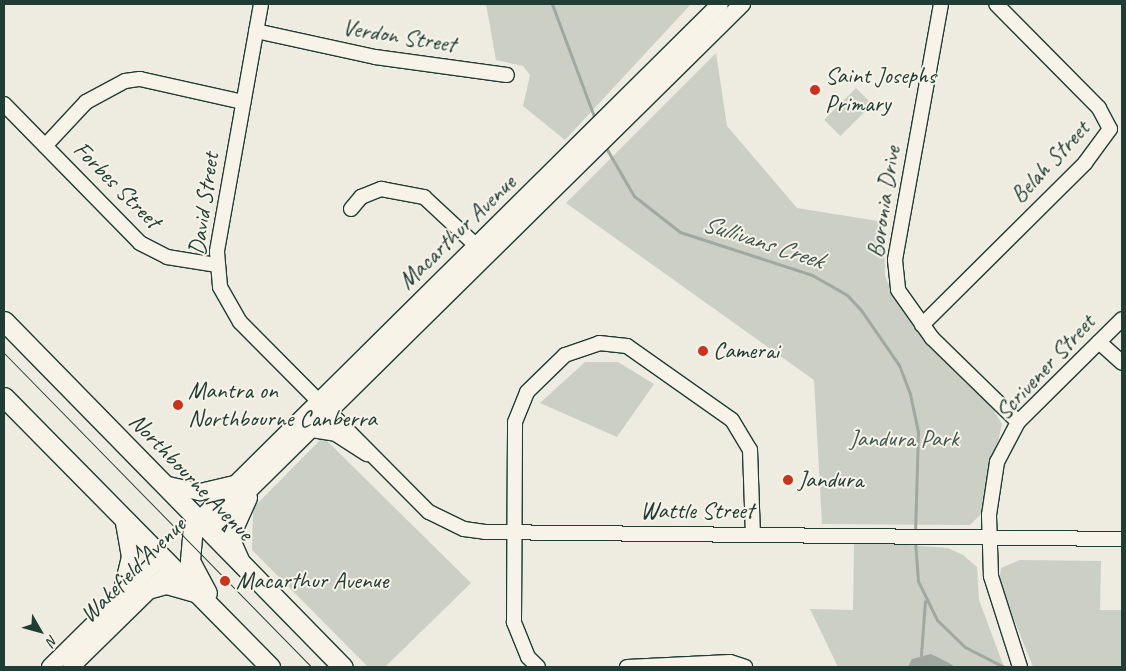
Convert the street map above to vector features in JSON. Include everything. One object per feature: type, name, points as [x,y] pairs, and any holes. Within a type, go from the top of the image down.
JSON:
[{"type":"highway","name":"Northbourne Avenue","points":[[4,321],[164,484],[200,525],[246,568],[343,667]]},
{"type":"highway","points":[[4,397],[270,667]]},
{"type":"highway","points":[[200,525],[188,551],[195,575],[225,622]]},
{"type":"highway","name":"Macarthur Avenue","points":[[167,562],[200,525]]},
{"type":"highway","name":"Wakefield Avenue","points":[[167,562],[188,551]]},
{"type":"main road","name":"Macarthur Avenue","points":[[704,33],[720,4]]},
{"type":"main road","name":"Macarthur Avenue","points":[[200,525],[236,484],[322,407],[483,252],[704,33],[742,4]]},
{"type":"main road","name":"Macarthur Avenue","points":[[200,525],[274,467],[312,429],[322,407]]},
{"type":"main road","points":[[312,429],[336,433],[367,453]]},
{"type":"main road","points":[[246,568],[231,538],[245,503],[274,467]]},
{"type":"main road","points":[[164,484],[200,492],[236,484]]},
{"type":"main road","points":[[120,598],[130,556],[123,518]]},
{"type":"main road","name":"Wakefield Avenue","points":[[71,667],[147,592],[167,562]]},
{"type":"main road","name":"Wakefield Avenue","points":[[50,667],[120,598],[167,562]]},
{"type":"main road","points":[[147,592],[167,586],[199,595]]},
{"type":"street","name":"David Street","points":[[260,4],[217,265],[227,304],[322,407]]},
{"type":"street","name":"Boronia Drive","points":[[942,4],[895,260],[900,296],[922,325],[1018,422]]},
{"type":"street","name":"Belah Street","points":[[922,325],[1085,163],[1110,129],[1099,108],[996,4]]},
{"type":"street","name":"Verdon Street","points":[[256,31],[375,57],[507,75]]},
{"type":"street","points":[[45,146],[86,102],[125,81],[140,79],[243,102]]},
{"type":"street","name":"Forbes Street","points":[[4,104],[157,254],[217,265]]},
{"type":"street","points":[[351,209],[361,197],[381,188],[424,196],[483,252]]},
{"type":"street","name":"Scrivener Street","points":[[1019,664],[993,592],[990,537],[994,475],[1018,422],[1122,318]]},
{"type":"street","points":[[538,667],[528,657],[514,622],[514,532],[518,408],[527,392],[565,355],[585,346],[614,342],[637,352],[739,428],[750,450],[753,534]]},
{"type":"street","points":[[1099,342],[1122,363]]},
{"type":"street","name":"Wattle Street","points":[[322,407],[429,512],[464,529],[514,532],[1122,539]]},
{"type":"street","points":[[627,667],[730,662],[745,667]]},
{"type":"green space","points":[[486,4],[691,4],[565,140],[523,106],[530,75],[523,66],[496,60]]},
{"type":"green space","name":"Jandura Park","points":[[716,53],[727,126],[797,208],[884,222],[885,276],[891,290],[913,324],[993,409],[1002,424],[982,513],[970,525],[822,524],[814,380],[566,203]]},
{"type":"green space","points":[[856,88],[872,104],[840,136],[824,120]]},
{"type":"green space","points":[[585,362],[618,362],[654,384],[617,437],[540,403]]},
{"type":"green space","points":[[323,437],[471,583],[385,667],[368,667],[252,550],[253,508]]},
{"type":"green space","points":[[854,541],[948,548],[963,555],[977,567],[979,600],[1004,667],[838,667],[810,609],[853,610]]},
{"type":"green space","points":[[1020,560],[1101,561],[1100,610],[1122,610],[1122,667],[1033,667],[999,582],[1001,568]]},
{"type":"shaded area","points":[[931,654],[955,667],[908,667],[912,659]]},
{"type":"waterway","name":"Sullivans Creek","points":[[552,4],[595,119]]},
{"type":"waterway","name":"Sullivans Creek","points":[[605,146],[634,196],[680,232],[812,275],[847,295],[861,310],[899,365],[910,394],[918,432],[915,532]]},
{"type":"waterway","name":"Sullivans Creek","points":[[915,541],[918,581],[937,620],[965,647],[1004,667]]},
{"type":"waterway","points":[[921,655],[925,601]]},
{"type":"tram line","points":[[4,353],[312,667]]},
{"type":"place","name":"Saint Josephs Primary","points":[[815,90]]},
{"type":"place","name":"Camerai","points":[[703,351]]},
{"type":"place","name":"Mantra on Northbourne Canberra","points":[[178,405]]},
{"type":"place","name":"Jandura","points":[[788,480]]},
{"type":"place","name":"Macarthur Avenue","points":[[225,581]]}]
